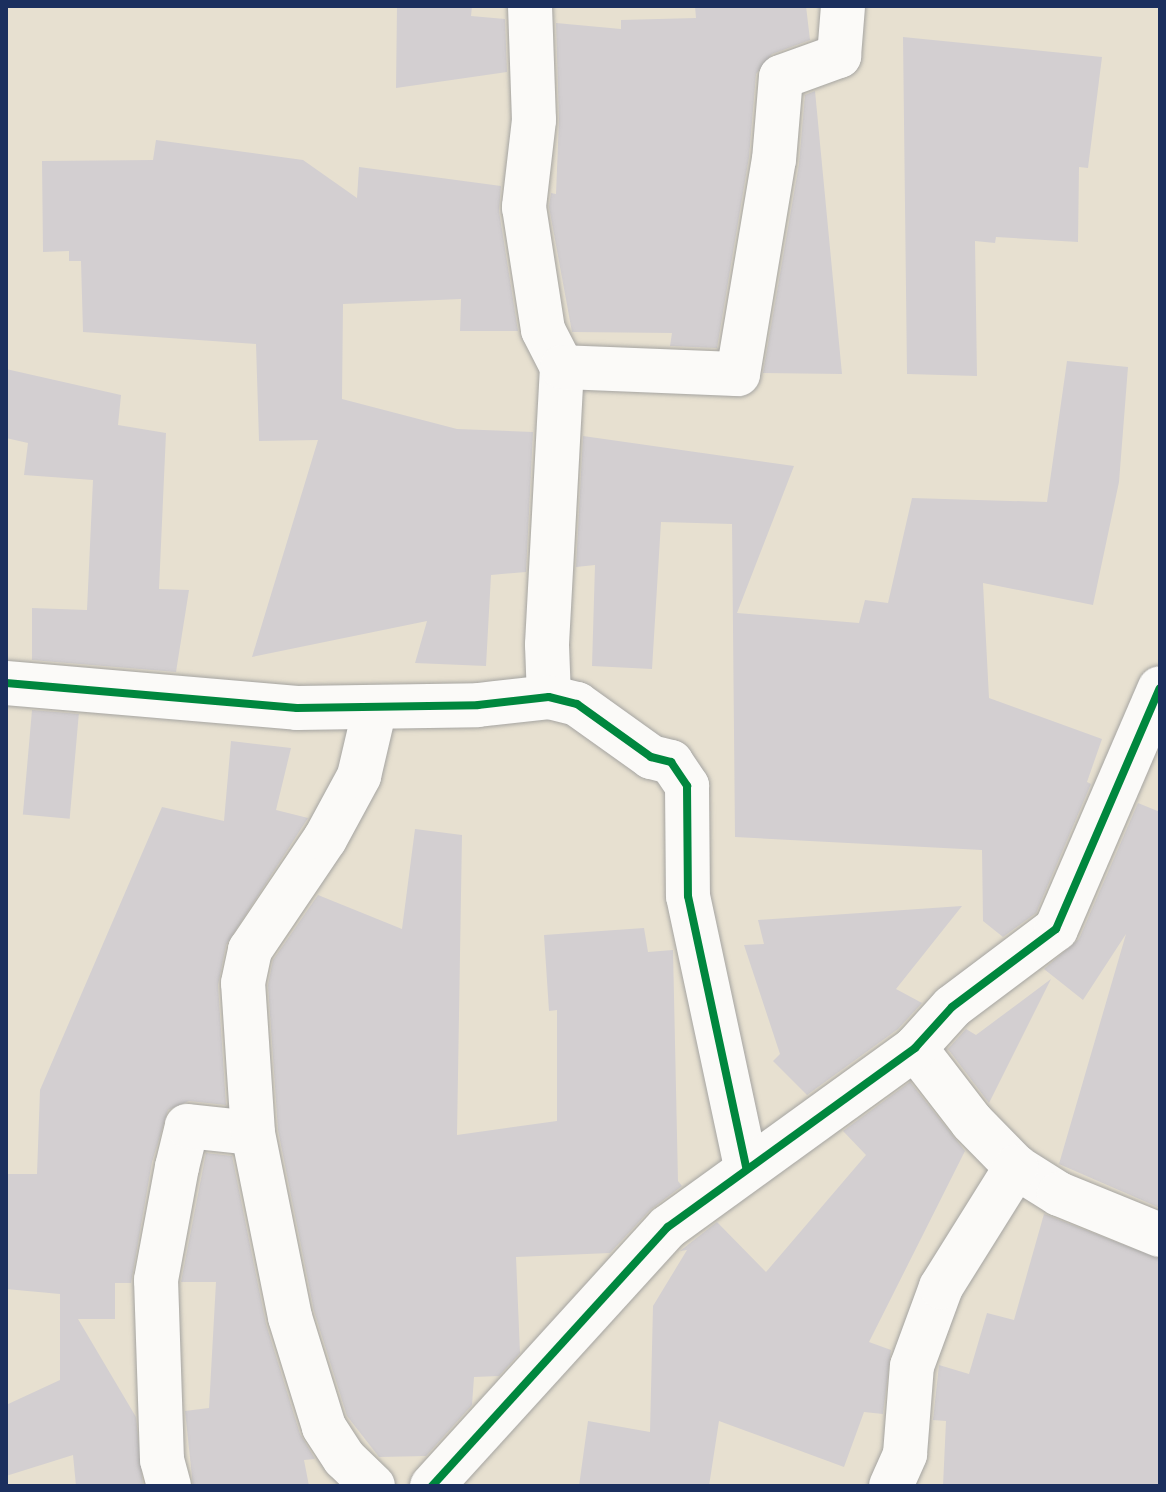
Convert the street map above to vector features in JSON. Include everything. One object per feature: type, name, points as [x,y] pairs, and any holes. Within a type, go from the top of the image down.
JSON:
[{"type":"street","points":[[530,6],[534,120],[524,207],[543,330],[562,367],[547,645],[549,697]]},
{"type":"street","points":[[562,367],[738,374],[772,174],[781,77],[839,56],[843,6]]},
{"type":"street","points":[[6,683],[297,708],[375,708],[549,697],[577,704],[651,757],[671,762],[682,771],[688,805],[688,896],[746,1167]]},
{"type":"street","points":[[432,1486],[668,1227],[746,1167],[915,1048],[952,1007],[1056,929],[1160,688]]},
{"type":"street","points":[[373,1486],[344,1458],[315,1407],[290,1317],[253,1133],[245,965],[349,796],[375,708]]},
{"type":"street","points":[[915,1048],[972,1122],[1016,1167],[1059,1194],[1160,1235]]},
{"type":"street","points":[[169,1486],[162,1460],[156,1280],[177,1167],[187,1126],[253,1133]]},
{"type":"street","points":[[891,1486],[905,1454],[912,1366],[941,1287],[1016,1167]]},
{"type":"building","points":[[397,6],[472,6],[471,16],[505,19],[507,72],[396,88]]},
{"type":"building","points":[[695,6],[806,6],[810,40],[772,54],[756,74],[749,157],[717,348],[670,346],[672,333],[572,332],[549,207],[551,193],[556,194],[559,119],[556,23],[621,29],[621,20],[696,18]]},
{"type":"building","points":[[903,37],[1102,57],[1088,168],[1079,167],[1078,242],[996,237],[995,243],[975,241],[977,376],[907,374]]},
{"type":"building","points":[[815,91],[842,374],[763,373],[799,164],[805,95]]},
{"type":"building","points":[[156,140],[303,160],[357,198],[359,167],[501,186],[499,211],[518,331],[460,331],[461,299],[343,304],[342,399],[457,429],[533,432],[526,572],[491,575],[486,666],[415,663],[427,621],[252,657],[318,440],[259,441],[256,344],[83,332],[81,261],[69,261],[69,251],[43,252],[42,161],[153,160]]},
{"type":"building","points":[[1067,361],[1128,367],[1119,482],[1093,605],[983,583],[989,698],[1102,739],[1087,782],[1091,784],[1036,913],[1003,937],[983,921],[982,850],[735,837],[732,524],[661,522],[652,669],[592,666],[595,565],[576,567],[583,436],[794,466],[737,613],[859,623],[865,600],[888,603],[912,498],[1047,502]]},
{"type":"building","points":[[6,369],[121,395],[118,425],[166,433],[159,589],[189,590],[176,672],[32,660],[32,608],[87,610],[93,480],[24,475],[28,443],[6,438]]},
{"type":"building","points":[[32,710],[79,714],[70,819],[23,815]]},
{"type":"building","points":[[231,741],[291,748],[276,810],[308,818],[226,945],[218,985],[226,1105],[189,1101],[168,1110],[152,1162],[131,1283],[115,1283],[115,1319],[78,1319],[136,1417],[143,1486],[76,1486],[73,1455],[6,1476],[6,1405],[60,1380],[60,1294],[6,1289],[6,1174],[37,1174],[40,1090],[162,807],[224,821]]},
{"type":"building","points":[[1138,803],[1160,812],[1160,1208],[1059,1164],[1126,934],[1083,1000],[1044,969],[1079,939]]},
{"type":"building","points":[[415,829],[462,835],[457,1135],[557,1121],[557,1010],[549,1011],[544,935],[644,928],[648,952],[673,950],[678,1181],[682,1186],[650,1210],[610,1253],[516,1257],[520,1353],[499,1376],[474,1377],[472,1405],[426,1456],[379,1457],[347,1416],[314,1311],[278,1130],[268,985],[273,960],[318,895],[402,929]]},
{"type":"building","points":[[962,906],[896,989],[922,1003],[898,1029],[807,1095],[773,1061],[780,1054],[744,945],[764,944],[758,920]]},
{"type":"building","points":[[1051,979],[989,1103],[948,1049],[966,1029],[976,1035]]},
{"type":"building","points":[[910,1082],[965,1151],[869,1342],[891,1350],[883,1414],[864,1412],[844,1467],[719,1421],[709,1486],[579,1486],[588,1421],[650,1432],[653,1306],[687,1250],[680,1251],[717,1222],[766,1272],[866,1155],[843,1131]]},
{"type":"building","points":[[206,1153],[232,1156],[266,1324],[300,1434],[315,1459],[304,1460],[309,1486],[193,1486],[185,1411],[209,1408],[216,1282],[181,1282]]},
{"type":"building","points":[[1044,1214],[1160,1259],[1160,1486],[943,1486],[946,1421],[933,1420],[939,1365],[969,1374],[987,1313],[1014,1320]]},
{"type":"cycle path","points":[[6,683],[297,708],[478,705],[549,697],[577,704],[651,757],[671,762],[687,786],[688,896],[746,1167]]},
{"type":"cycle path","points":[[432,1486],[668,1227],[915,1048],[952,1007],[1056,929],[1160,688]]}]
